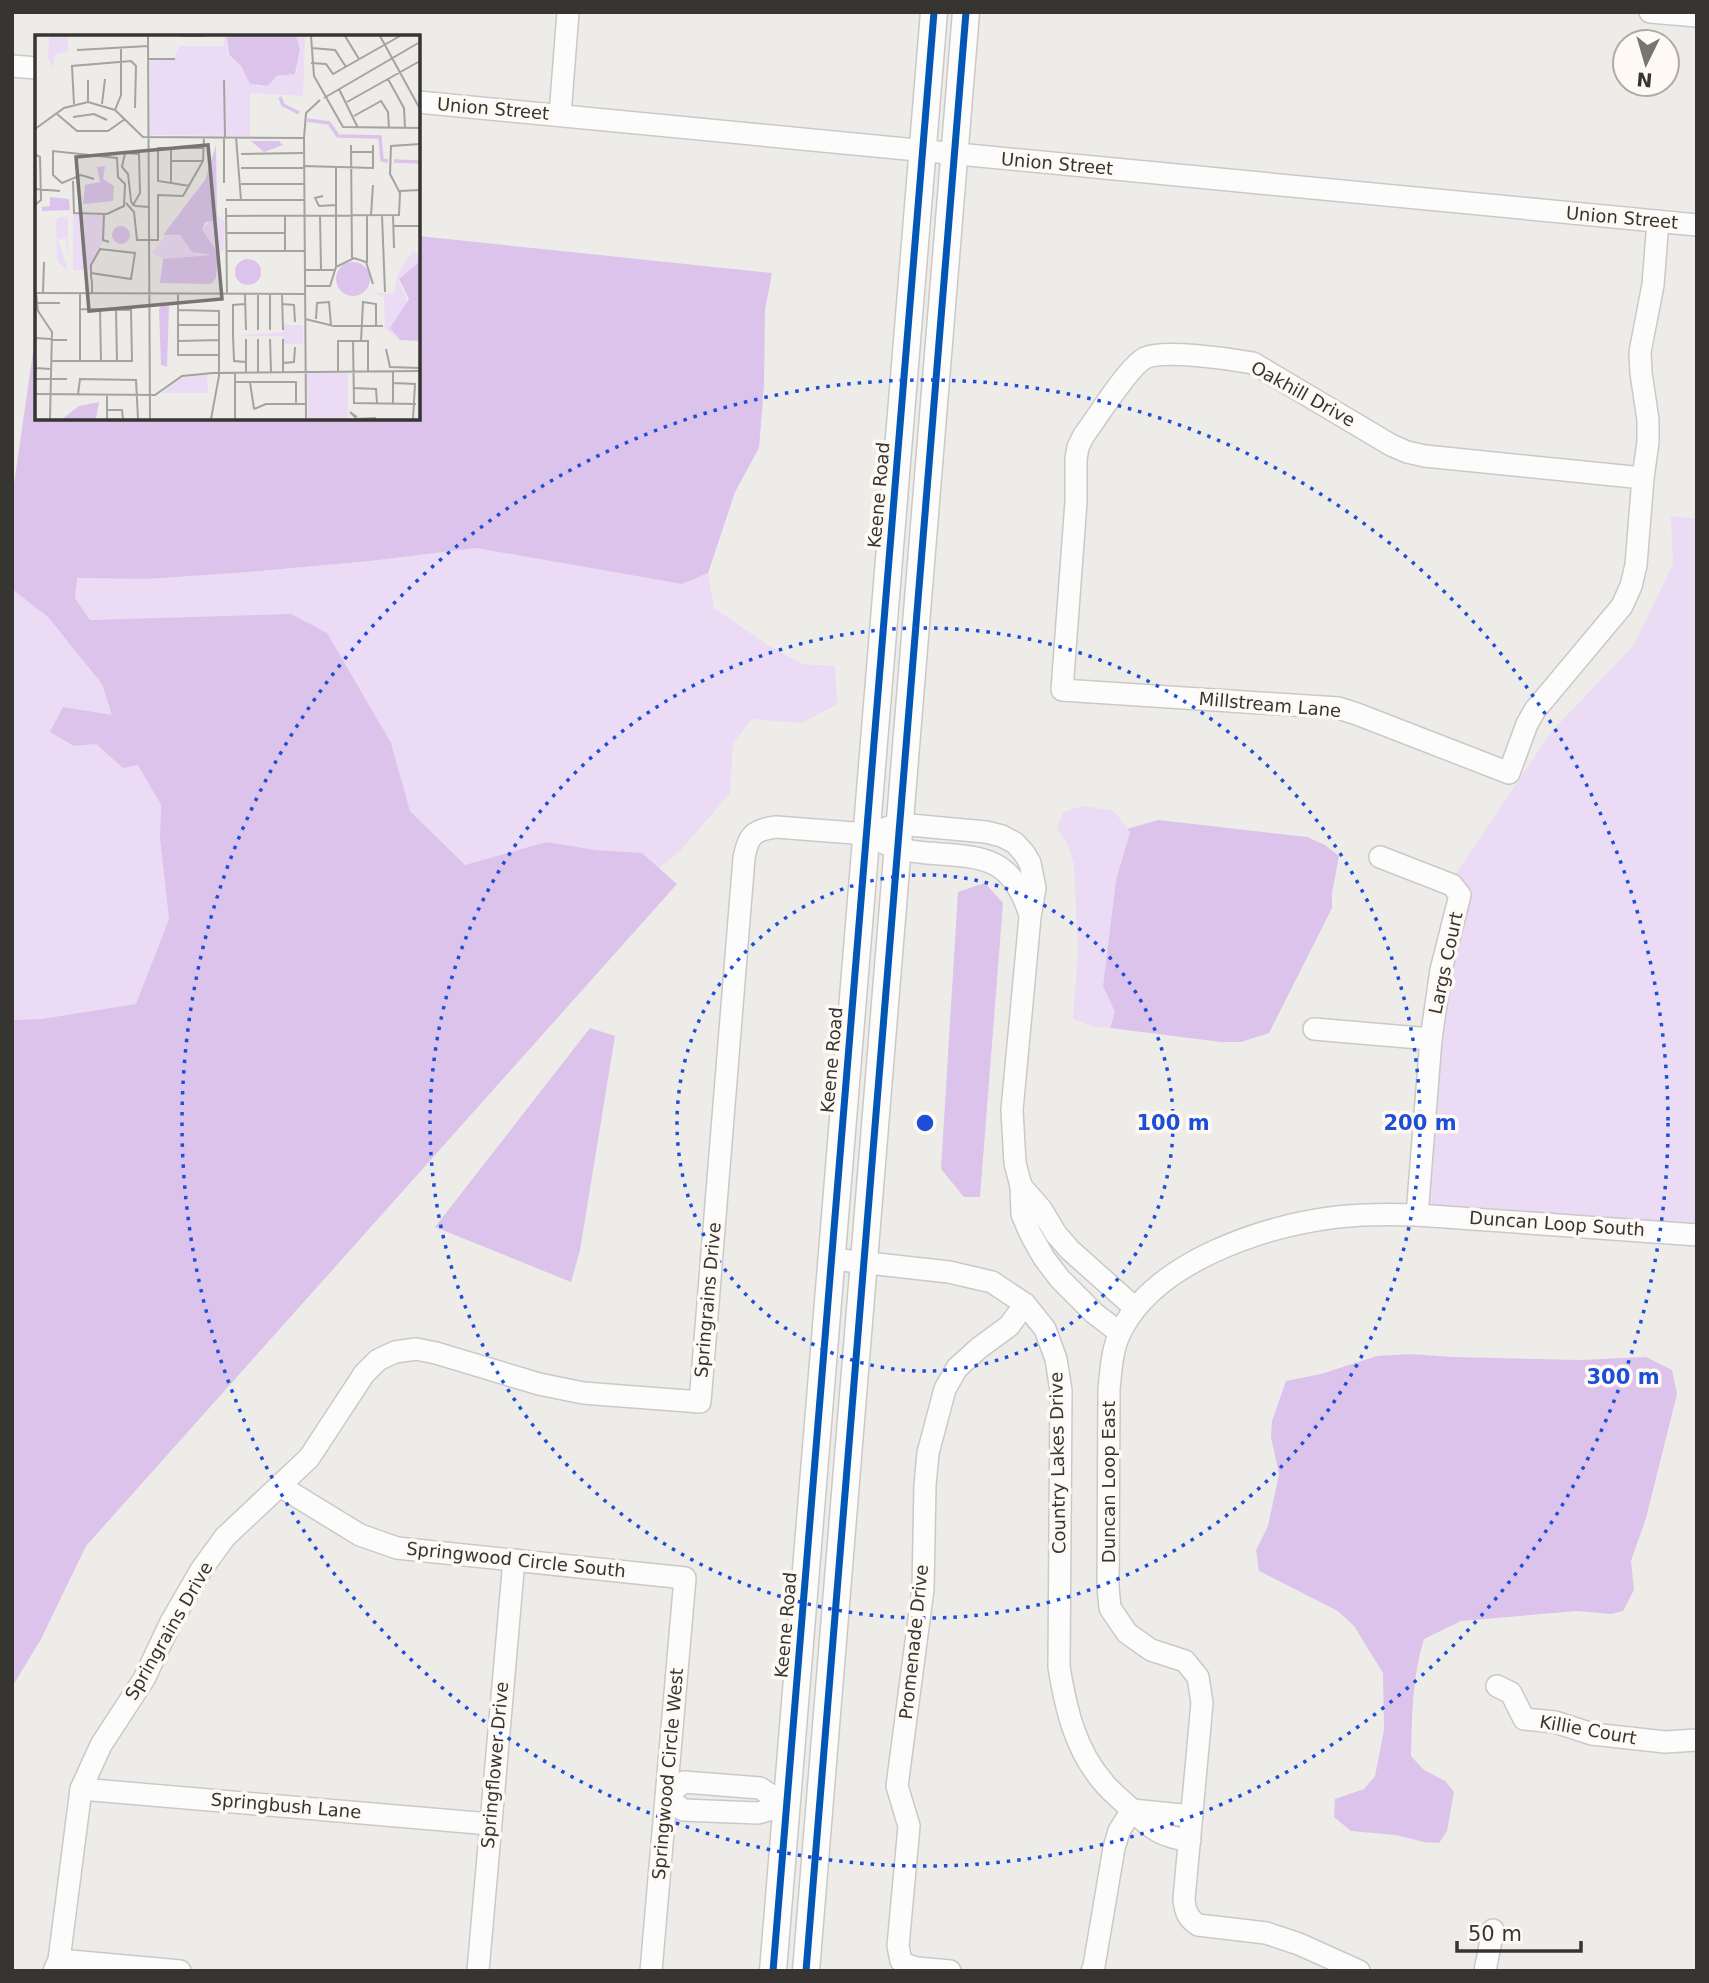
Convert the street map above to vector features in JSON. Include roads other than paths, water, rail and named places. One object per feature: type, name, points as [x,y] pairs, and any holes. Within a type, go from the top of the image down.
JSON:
[{"type":"main road","name":"Keene Road","points":[[773,1971],[934,12]]},
{"type":"main road","points":[[948,12],[939,124],[944,142],[954,155]]},
{"type":"main road","points":[[806,1971],[965,12]]},
{"type":"main road","points":[[922,151],[931,164],[937,190],[924,362],[930,441]]},
{"type":"main road","points":[[780,1880],[789,1944],[787,1971]]},
{"type":"street","points":[[560,115],[568,12]]},
{"type":"street","points":[[1650,12],[1697,16]]},
{"type":"street","points":[[12,66],[35,68]]},
{"type":"street","name":"Union Street","points":[[420,102],[1697,225]]},
{"type":"street","points":[[1643,478],[1648,442],[1640,352],[1653,285],[1658,221]]},
{"type":"street","name":"Oakhill Drive","points":[[1062,690],[1078,447],[1134,367],[1146,358],[1161,354],[1252,363],[1407,452],[1643,478]]},
{"type":"street","name":"Millstream Lane","points":[[1062,690],[1338,708],[1509,773],[1535,710],[1622,606],[1636,565],[1643,478]]},
{"type":"street","points":[[867,834],[899,824],[986,832],[1015,843],[1024,853],[1034,877],[1035,888],[1012,1110],[1022,1214],[1044,1258],[1071,1290],[1119,1333]]},
{"type":"street","name":"Springrains Drive","points":[[58,1967],[82,1789],[101,1745],[144,1679],[171,1622],[201,1570],[225,1537],[309,1458],[364,1374],[378,1360],[395,1352],[416,1349],[539,1384],[583,1393],[700,1402],[747,845],[752,835],[762,829],[776,827],[867,834]]},
{"type":"street","points":[[867,834],[898,850],[989,860],[1009,875],[1017,885],[1025,899],[1030,917]]},
{"type":"street","name":"Largs Court","points":[[1380,857],[1452,885],[1460,895],[1441,970],[1431,1039],[1417,1214]]},
{"type":"street","name":"Largs Court","points":[[1314,1029],[1431,1039]]},
{"type":"street","points":[[1021,1186],[1070,1250],[1135,1308]]},
{"type":"street","name":"Duncan Loop South","points":[[1417,1214],[1697,1235]]},
{"type":"street","name":"Duncan Loop East","points":[[1359,1971],[1299,1944],[1266,1933],[1198,1925],[1189,1919],[1184,1899],[1202,1703],[1198,1677],[1185,1661],[1152,1650],[1127,1633],[1110,1608],[1109,1389],[1119,1333],[1135,1308],[1185,1267],[1258,1234],[1301,1223],[1337,1217],[1417,1214]]},
{"type":"street","name":"Country Lakes Drive","points":[[832,1259],[949,1272],[992,1282],[1026,1304],[1045,1329],[1056,1359],[1061,1391],[1058,1626],[1059,1667],[1066,1709],[1081,1748],[1103,1783],[1146,1823],[1164,1835],[1190,1840]]},
{"type":"street","points":[[1071,1290],[1089,1269]]},
{"type":"street","name":"Promenade Drive","points":[[950,1971],[907,1965],[901,1961],[898,1946],[909,1826],[897,1786],[923,1589],[928,1453],[946,1389],[957,1367],[1009,1326],[1026,1304]]},
{"type":"street","name":"Springwood Circle South","points":[[279,1486],[360,1535],[397,1548],[685,1578]]},
{"type":"street","name":"Springflower Drive","points":[[478,1971],[514,1560]]},
{"type":"street","name":"Springwood Circle West","points":[[651,1971],[685,1578]]},
{"type":"street","name":"Killie Court","points":[[1497,1686],[1511,1693],[1524,1719],[1555,1722],[1592,1734],[1665,1742],[1697,1740]]},
{"type":"street","name":"Springbush Lane","points":[[82,1789],[490,1824]]},
{"type":"street","points":[[666,1796],[683,1810],[758,1813],[786,1805]]},
{"type":"street","points":[[1092,1971],[1114,1848],[1119,1831],[1132,1810],[1192,1816]]},
{"type":"street","points":[[1485,1971],[1493,1930]]},
{"type":"street","points":[[58,1967],[180,1971]]}]
